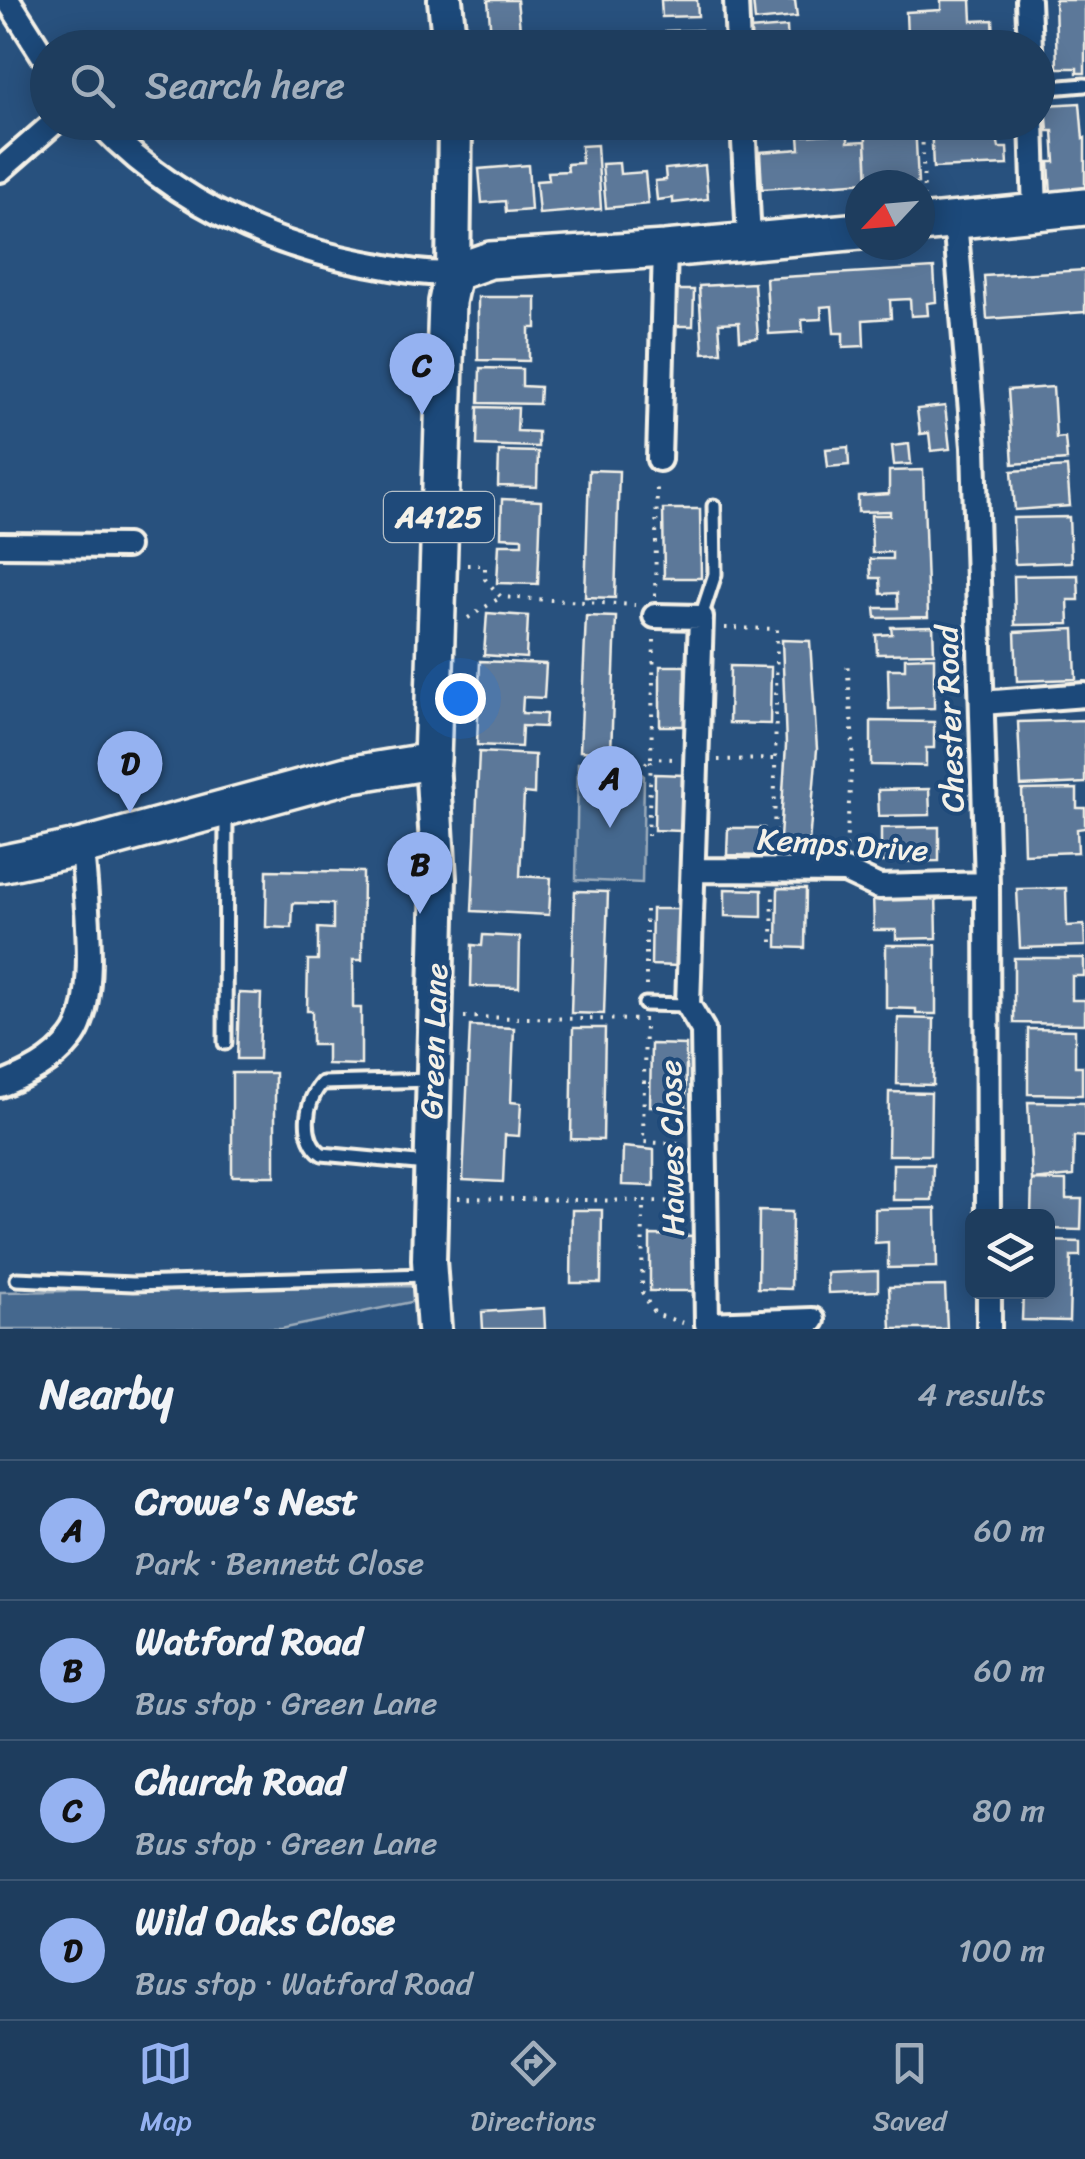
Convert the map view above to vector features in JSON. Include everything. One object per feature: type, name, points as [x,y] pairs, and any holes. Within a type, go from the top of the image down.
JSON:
[{"type":"main road","points":[[445,0],[448,30]]},
{"type":"main road","points":[[455,140],[453,273],[490,260],[845,232]]},
{"type":"main road","points":[[935,218],[1085,207]]},
{"type":"main road","name":"Green Lane","points":[[434,1329],[430,1198],[439,879],[432,761],[448,302],[453,273]]},
{"type":"main road","points":[[0,864],[82,847],[347,776],[432,761]]},
{"type":"street","points":[[8,0],[30,34]]},
{"type":"street","points":[[736,0],[737,30]]},
{"type":"street","points":[[1028,0],[1029,30]]},
{"type":"street","points":[[0,170],[34,140]]},
{"type":"street","points":[[119,140],[174,186],[269,238],[320,256],[429,275],[453,273]]},
{"type":"street","points":[[744,140],[749,240]]},
{"type":"street","points":[[1033,140],[1036,212]]},
{"type":"street","name":"Chester Road","points":[[935,224],[974,446],[987,884],[988,1209]]},
{"type":"street","points":[[659,460],[665,249]]},
{"type":"street","points":[[0,545],[126,546]]},
{"type":"street","points":[[655,611],[701,622]]},
{"type":"street","name":"Hawes Close","points":[[701,622],[688,1005],[704,1030],[708,1324]]},
{"type":"street","points":[[982,704],[1085,695]]},
{"type":"street","points":[[0,1085],[32,1073],[72,1038],[88,1008],[82,847]]},
{"type":"street","name":"Kemps Drive","points":[[695,870],[845,871],[879,886],[987,884]]},
{"type":"street","points":[[989,1299],[989,1329]]},
{"type":"street","points":[[708,1324],[813,1320]]},
{"type":"lane","points":[[1055,87],[1085,86]]},
{"type":"lane","points":[[701,622],[715,574],[714,506]]},
{"type":"lane","points":[[225,1043],[226,806]]},
{"type":"lane","points":[[646,1004],[688,1005]]},
{"type":"lane","points":[[431,1164],[322,1154],[314,1148],[308,1122],[315,1091],[322,1083],[433,1080]]},
{"type":"lane","points":[[17,1279],[134,1284],[430,1274]]},
{"type":"path","points":[[924,140],[928,170]]},
{"type":"path","points":[[648,836],[657,485]]},
{"type":"path","points":[[438,563],[485,566],[485,579],[502,596]]},
{"type":"path","points":[[436,618],[468,618],[502,596],[655,611]]},
{"type":"path","points":[[701,622],[777,629],[772,942]]},
{"type":"path","points":[[845,871],[853,744],[847,658]]},
{"type":"path","points":[[638,771],[652,758],[776,759]]},
{"type":"path","points":[[646,905],[643,1142],[705,1145]]},
{"type":"path","points":[[435,1017],[646,1020]]},
{"type":"path","points":[[430,1198],[706,1202]]},
{"type":"path","points":[[644,1202],[642,1292],[655,1314],[681,1324],[708,1324]]},
{"type":"shaded area","points":[[578,763],[631,765],[644,776],[642,883],[576,880]]},
{"type":"shaded area","points":[[413,1286],[416,1301],[281,1329],[0,1329],[0,1292]]},
{"type":"building","points":[[488,0],[517,0],[520,30],[490,30]]},
{"type":"building","points":[[661,0],[697,0],[698,16],[662,17]]},
{"type":"building","points":[[753,0],[795,0],[797,17],[755,21]]},
{"type":"building","points":[[941,0],[971,0],[972,21],[993,20],[993,30],[907,30],[906,12],[941,10]]},
{"type":"building","points":[[1055,0],[1085,0],[1085,73],[1077,73],[1077,68],[1057,68]]},
{"type":"building","points":[[1080,103],[1085,138],[1085,194],[1051,196],[1049,162],[1055,162],[1055,104]]},
{"type":"building","points":[[799,140],[866,141],[867,170],[845,170],[845,184],[762,189],[760,152],[800,149]]},
{"type":"building","points":[[866,140],[916,140],[917,170],[867,170]]},
{"type":"building","points":[[932,140],[997,140],[999,148],[1007,148],[1008,165],[933,168]]},
{"type":"building","points":[[597,145],[601,209],[539,214],[536,181],[549,180],[548,172],[568,171],[567,164],[582,163],[581,146]]},
{"type":"building","points":[[619,163],[620,174],[645,172],[648,204],[606,208],[602,164]]},
{"type":"building","points":[[528,165],[531,210],[506,212],[505,201],[482,203],[479,169]]},
{"type":"building","points":[[705,165],[708,199],[673,203],[673,198],[657,200],[655,181],[666,180],[665,169]]},
{"type":"building","points":[[934,268],[936,302],[927,303],[928,315],[911,316],[910,299],[890,300],[891,318],[863,320],[864,346],[843,347],[843,333],[834,333],[832,306],[821,307],[822,319],[802,320],[803,332],[769,334],[766,278]]},
{"type":"building","points":[[1085,270],[1085,312],[987,319],[984,276]]},
{"type":"building","points":[[754,283],[758,338],[740,340],[739,322],[719,323],[721,352],[703,353],[699,286]]},
{"type":"building","points":[[670,290],[694,290],[693,326],[670,326]]},
{"type":"building","points":[[478,297],[536,297],[536,328],[529,328],[529,361],[478,360]]},
{"type":"building","points":[[480,368],[522,369],[522,386],[540,387],[539,404],[479,403]]},
{"type":"building","points":[[1053,387],[1056,438],[1065,437],[1067,460],[1013,464],[1008,390]]},
{"type":"building","points":[[945,406],[950,449],[931,451],[929,433],[920,434],[917,409]]},
{"type":"building","points":[[478,407],[518,408],[517,431],[538,432],[538,447],[477,445]]},
{"type":"building","points":[[909,444],[911,464],[894,465],[892,446]]},
{"type":"building","points":[[848,447],[849,465],[828,467],[826,449]]},
{"type":"building","points":[[499,451],[538,452],[537,487],[498,486]]},
{"type":"building","points":[[1067,467],[1070,506],[1015,510],[1012,471]]},
{"type":"building","points":[[589,470],[619,471],[615,598],[585,597]]},
{"type":"building","points":[[923,470],[928,617],[876,618],[875,608],[898,608],[897,593],[881,594],[880,578],[871,578],[870,559],[892,559],[892,552],[872,553],[871,515],[890,515],[890,511],[858,512],[858,496],[889,494],[889,471]]},
{"type":"building","points":[[502,499],[541,501],[538,584],[497,583],[499,544],[522,544],[522,538],[501,537]]},
{"type":"building","points":[[663,509],[700,509],[701,578],[664,578]]},
{"type":"building","points":[[1069,517],[1071,562],[1015,564],[1013,518]]},
{"type":"building","points":[[1078,575],[1079,600],[1068,600],[1069,624],[1015,625],[1014,576]]},
{"type":"building","points":[[487,613],[528,616],[526,658],[484,655]]},
{"type":"building","points":[[586,616],[616,617],[611,753],[580,751]]},
{"type":"building","points":[[933,626],[934,653],[877,654],[876,635],[892,634],[891,627]]},
{"type":"building","points":[[1074,629],[1076,679],[1017,681],[1015,632]]},
{"type":"building","points":[[782,640],[810,641],[817,749],[808,855],[779,854],[786,745]]},
{"type":"building","points":[[934,657],[934,708],[889,709],[888,669],[905,669],[905,658]]},
{"type":"building","points":[[480,661],[546,664],[544,698],[523,697],[522,713],[546,714],[545,727],[522,726],[521,747],[477,745]]},
{"type":"building","points":[[660,666],[685,666],[685,726],[660,726]]},
{"type":"building","points":[[730,666],[771,667],[770,724],[729,723]]},
{"type":"building","points":[[1085,720],[1085,783],[1021,786],[1018,722]]},
{"type":"building","points":[[871,721],[934,722],[934,748],[926,748],[926,766],[871,765]]},
{"type":"building","points":[[479,752],[535,755],[534,794],[524,793],[520,876],[551,878],[549,915],[472,911]]},
{"type":"building","points":[[655,774],[683,775],[682,831],[654,830]]},
{"type":"building","points":[[929,789],[930,815],[879,816],[878,790]]},
{"type":"building","points":[[1077,789],[1077,808],[1085,808],[1085,828],[1077,829],[1078,852],[1024,854],[1022,790]]},
{"type":"building","points":[[939,827],[939,861],[881,862],[881,828]]},
{"type":"building","points":[[728,828],[764,828],[764,856],[727,855]]},
{"type":"building","points":[[267,870],[363,872],[362,960],[353,960],[353,1008],[361,1008],[361,1065],[327,1064],[327,1045],[312,1045],[312,1011],[307,1011],[308,960],[318,960],[318,928],[333,929],[333,904],[293,903],[292,928],[266,927]]},
{"type":"building","points":[[778,888],[806,889],[805,948],[777,947]]},
{"type":"building","points":[[1066,888],[1067,926],[1084,925],[1085,946],[1020,948],[1017,889]]},
{"type":"building","points":[[725,889],[762,890],[762,917],[725,916]]},
{"type":"building","points":[[575,891],[608,892],[604,1014],[571,1013]]},
{"type":"building","points":[[936,893],[937,938],[896,939],[896,930],[874,930],[873,894]]},
{"type":"building","points":[[652,909],[679,909],[678,966],[651,965]]},
{"type":"building","points":[[483,935],[520,937],[519,987],[471,986],[472,945],[482,946]]},
{"type":"building","points":[[886,945],[936,945],[936,1014],[886,1008]]},
{"type":"building","points":[[1014,958],[1084,958],[1084,976],[1072,976],[1072,1000],[1085,1000],[1085,1024],[1014,1023]]},
{"type":"building","points":[[239,993],[261,994],[259,1059],[237,1059]]},
{"type":"building","points":[[898,1018],[934,1019],[933,1085],[897,1084]]},
{"type":"building","points":[[470,1026],[514,1028],[511,1102],[521,1103],[519,1136],[505,1135],[503,1182],[463,1180]]},
{"type":"building","points":[[573,1028],[605,1028],[603,1140],[571,1139]]},
{"type":"building","points":[[1028,1029],[1075,1030],[1075,1066],[1082,1066],[1082,1095],[1028,1094]]},
{"type":"building","points":[[651,1044],[686,1045],[686,1107],[650,1106]]},
{"type":"building","points":[[232,1073],[275,1073],[275,1176],[232,1176]]},
{"type":"building","points":[[889,1092],[931,1093],[930,1155],[888,1155]]},
{"type":"building","points":[[1028,1102],[1085,1103],[1085,1137],[1074,1136],[1073,1176],[1032,1180]]},
{"type":"building","points":[[623,1147],[654,1150],[654,1186],[622,1185]]},
{"type":"building","points":[[893,1164],[933,1164],[932,1200],[893,1200]]},
{"type":"building","points":[[1032,1180],[1066,1181],[1066,1199],[1082,1199],[1081,1230],[1055,1229],[1055,1209],[1031,1209]]},
{"type":"building","points":[[936,1208],[937,1267],[888,1268],[888,1242],[875,1243],[875,1209]]},
{"type":"building","points":[[572,1210],[602,1210],[601,1283],[571,1283]]},
{"type":"building","points":[[759,1211],[792,1212],[791,1289],[758,1288]]},
{"type":"building","points":[[650,1235],[698,1236],[698,1291],[650,1291]]},
{"type":"building","points":[[1055,1241],[1080,1242],[1080,1256],[1071,1256],[1069,1321],[1022,1320],[1023,1299],[1055,1299]]},
{"type":"building","points":[[878,1271],[878,1291],[828,1293],[827,1273]]},
{"type":"building","points":[[945,1286],[947,1329],[891,1329],[889,1287]]},
{"type":"building","points":[[544,1308],[545,1329],[483,1329],[482,1312]]},
{"type":"place","name":"Church Road","points":[[422,415]]},
{"type":"place","name":"Wild Oaks Close","points":[[130,813]]},
{"type":"place","name":"Crowe's Nest","points":[[610,828]]},
{"type":"place","name":"Watford Road","points":[[420,914]]}]
